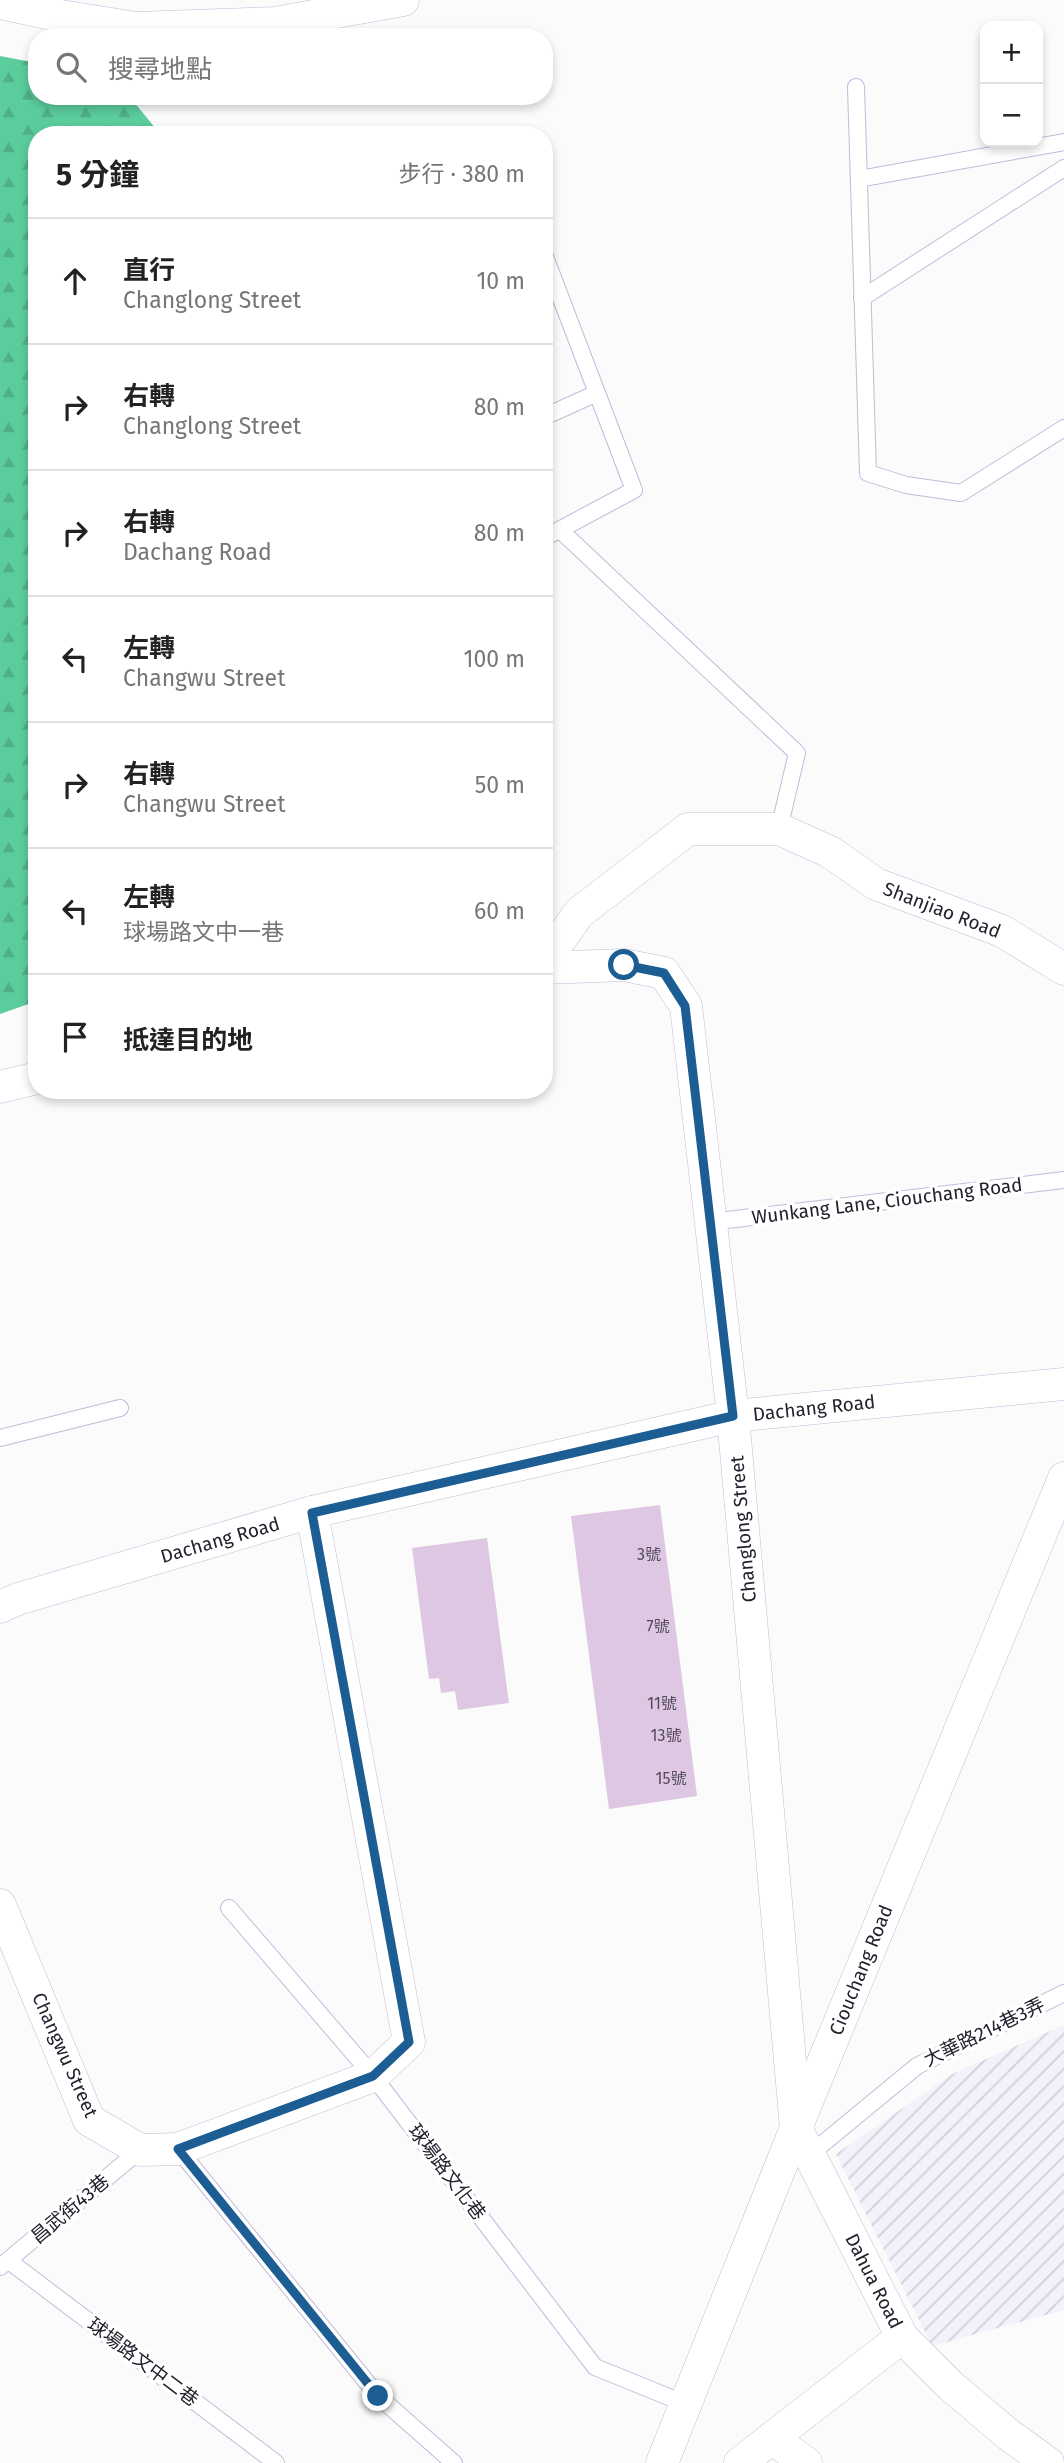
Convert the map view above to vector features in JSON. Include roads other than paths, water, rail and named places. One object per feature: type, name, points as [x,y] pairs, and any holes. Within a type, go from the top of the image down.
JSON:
[{"type":"street","points":[[0,3],[136,28],[275,23],[403,0]]},
{"type":"street","name":"Shanjiao Road","points":[[553,949],[579,912],[688,828],[779,829],[830,852],[876,884],[1002,931],[1064,969]]},
{"type":"street","name":"Changlong Street","points":[[553,968],[624,965],[664,973],[685,1006],[733,1416],[803,2141]]},
{"type":"street","points":[[0,1087],[28,1080]]},
{"type":"street","name":"Dachang Road","points":[[0,1607],[32,1595],[312,1513],[733,1416],[1064,1384]]},
{"type":"street","name":"Ciouchang Road","points":[[662,2463],[803,2141],[1064,1478]]},
{"type":"street","points":[[140,2150],[178,2149],[373,2076],[409,2042],[312,1513]]},
{"type":"street","name":"Changwu Street","points":[[0,1905],[89,2120],[140,2150]]},
{"type":"street","name":"Dahua Road","points":[[803,2141],[902,2337],[951,2386],[1009,2435],[1048,2463]]},
{"type":"street","points":[[740,2463],[902,2337]]},
{"type":"street","points":[[772,2438],[806,2463]]},
{"type":"lane","points":[[856,87],[868,474],[906,485],[961,493],[1064,428]]},
{"type":"lane","points":[[859,178],[1064,142]]},
{"type":"lane","points":[[862,298],[1064,168]]},
{"type":"lane","points":[[553,299],[597,393],[634,491],[553,534]]},
{"type":"lane","points":[[553,413],[597,393]]},
{"type":"lane","points":[[560,530],[797,753],[779,829]]},
{"type":"lane","name":"Wunkang Lane, Ciouchang Road","points":[[710,1222],[1064,1180]]},
{"type":"lane","points":[[0,1438],[120,1408]]},
{"type":"lane","name":"球場路文化巷","points":[[229,1908],[373,2076],[595,2367],[686,2404]]},
{"type":"lane","name":"大華路214巷3弄","points":[[803,2141],[917,2066],[1064,1993]]},
{"type":"lane","points":[[178,2149],[378,2396],[454,2463]]},
{"type":"lane","name":"昌武街43巷","points":[[5,2264],[140,2150]]},
{"type":"lane","name":"球場路文中二巷","points":[[5,2264],[276,2463]]}]
